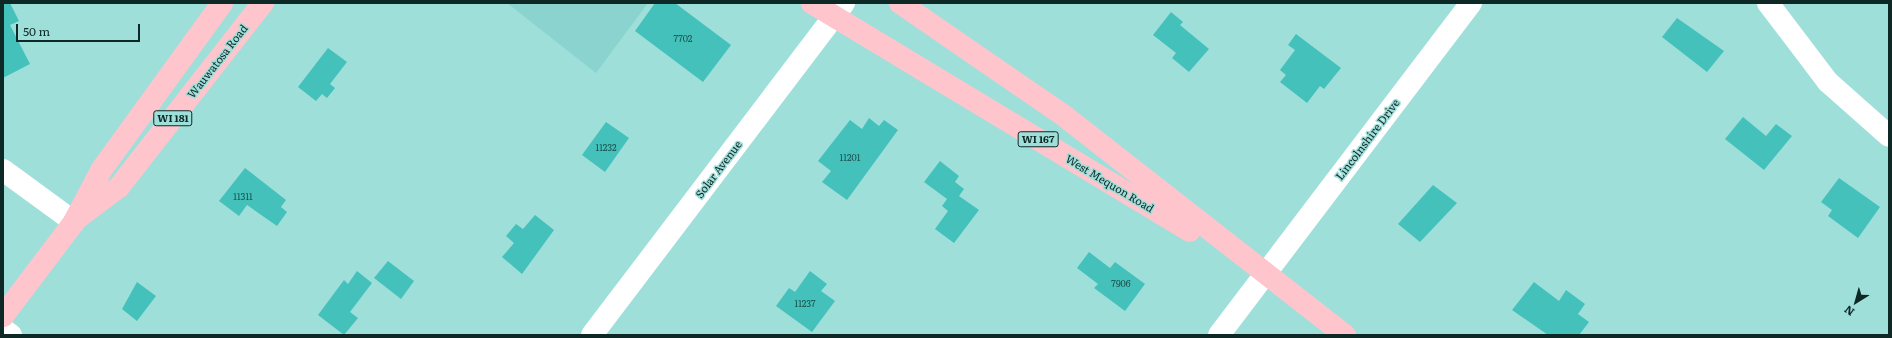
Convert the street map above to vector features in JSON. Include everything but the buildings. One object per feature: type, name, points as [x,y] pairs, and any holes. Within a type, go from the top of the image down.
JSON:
[{"type":"main road","name":"Wauwatosa Road","points":[[3,316],[74,222],[102,169],[222,3]]},
{"type":"main road","name":"Wauwatosa Road","points":[[74,222],[119,187],[263,3]]},
{"type":"main road","name":"West Mequon Road","points":[[812,3],[839,10],[1264,275]]},
{"type":"main road","name":"West Mequon Road","points":[[900,3],[1063,115],[1264,275],[1345,335]]},
{"type":"street","name":"Lincolnshire Drive","points":[[1219,335],[1471,3]]},
{"type":"street","points":[[1768,3],[1828,82],[1889,136]]},
{"type":"street","name":"Solar Avenue","points":[[592,335],[839,10]]},
{"type":"street","points":[[3,170],[74,222]]},
{"type":"street","points":[[3,329],[11,335]]},
{"type":"shaded area","points":[[507,3],[648,3],[596,73]]}]
